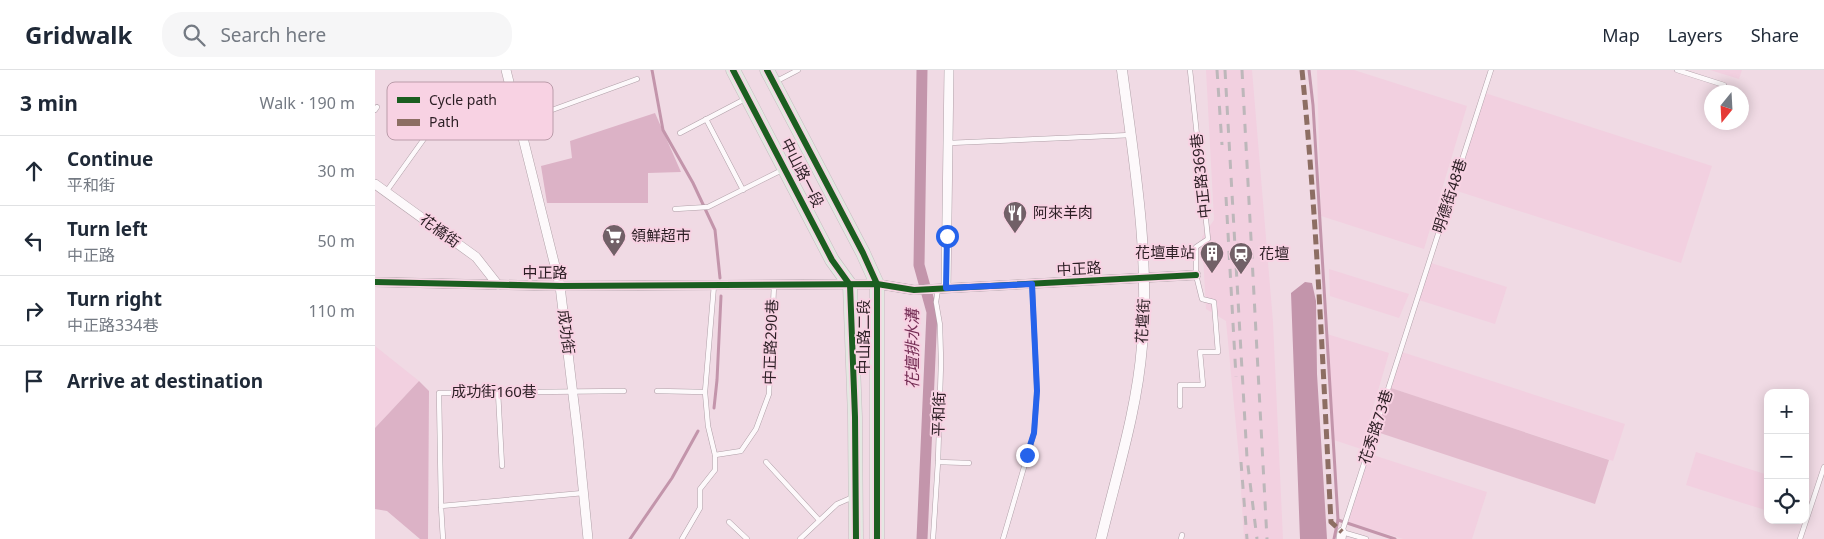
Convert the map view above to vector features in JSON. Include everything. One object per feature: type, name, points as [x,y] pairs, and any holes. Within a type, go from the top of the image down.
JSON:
[{"type":"main road","name":"中山路一段","points":[[733,70],[832,260],[850,285]]},
{"type":"main road","name":"中山路一段","points":[[767,70],[863,253],[877,284]]},
{"type":"main road","name":"中山路二段","points":[[877,284],[877,539]]},
{"type":"main road","name":"中山路二段","points":[[850,285],[855,416],[855,539]]},
{"type":"street","name":"平和街","points":[[939,288],[949,143],[949,70]]},
{"type":"street","name":"花壇街","points":[[1101,539],[1135,398],[1142,346],[1145,278],[1135,160],[1122,70]]},
{"type":"street","name":"成功街","points":[[524,140],[560,286],[588,539]]},
{"type":"street","name":"花橋街","points":[[375,184],[476,257],[498,285]]},
{"type":"street","name":"中正路","points":[[877,284],[915,290],[1196,275]]},
{"type":"street","name":"中正路","points":[[375,282],[560,286],[774,285]]},
{"type":"street","points":[[774,285],[877,284]]},
{"type":"lane","points":[[774,82],[798,70]]},
{"type":"lane","name":"中正路369巷","points":[[1190,70],[1208,239],[1196,247],[1196,275]]},
{"type":"lane","name":"明德街48巷","points":[[1410,322],[1491,70]]},
{"type":"lane","points":[[1677,70],[1724,85]]},
{"type":"lane","points":[[553,110],[637,79]]},
{"type":"lane","points":[[680,133],[749,98]]},
{"type":"lane","points":[[706,119],[743,190]]},
{"type":"lane","points":[[949,143],[1131,135]]},
{"type":"lane","points":[[386,192],[423,140]]},
{"type":"lane","points":[[675,209],[708,207],[786,169]]},
{"type":"lane","points":[[1180,406],[1180,385],[1203,385],[1200,352],[1218,352],[1214,302],[1202,299],[1196,275]]},
{"type":"lane","points":[[1003,539],[1034,433],[1037,391],[1032,284]]},
{"type":"lane","points":[[682,539],[700,508],[699,489],[715,470],[715,455],[705,392],[714,285]]},
{"type":"lane","name":"中正路290巷","points":[[715,455],[741,451],[756,429],[769,394],[774,285]]},
{"type":"lane","name":"平和街","points":[[933,539],[938,462],[941,362],[940,324],[936,302],[939,288]]},
{"type":"lane","name":"花秀路73巷","points":[[1366,539],[1342,535],[1410,322]]},
{"type":"lane","name":"成功街160巷","points":[[441,506],[439,393],[624,391]]},
{"type":"lane","points":[[657,391],[705,392]]},
{"type":"lane","points":[[498,392],[502,466]]},
{"type":"lane","points":[[766,462],[819,520]]},
{"type":"lane","points":[[938,462],[969,462]]},
{"type":"lane","points":[[1800,539],[1824,467]]},
{"type":"lane","points":[[443,539],[441,506],[583,493]]},
{"type":"lane","points":[[800,539],[837,504],[856,496]]},
{"type":"lane","points":[[729,522],[747,539]]},
{"type":"shaded area","points":[[1206,70],[1252,70],[1273,322],[1283,539],[1244,539],[1239,458],[1226,321],[1206,309],[1202,237],[1214,220]]},
{"type":"shaded area","points":[[1317,70],[1354,70],[1467,106],[1424,249],[1321,216]]},
{"type":"shaded area","points":[[1710,70],[1742,70],[1739,79]]},
{"type":"shaded area","points":[[1485,93],[1712,166],[1681,263],[1454,190]]},
{"type":"shaded area","points":[[655,113],[681,172],[648,173],[648,203],[547,203],[541,166],[572,158],[570,141]]},
{"type":"shaded area","points":[[1431,263],[1507,287],[1495,324],[1419,300]]},
{"type":"shaded area","points":[[1329,269],[1409,294],[1399,318],[1330,296]]},
{"type":"shaded area","points":[[1305,282],[1312,283],[1316,301],[1317,374],[1327,539],[1300,539],[1291,293]]},
{"type":"shaded area","points":[[1327,334],[1389,353],[1361,449],[1331,439]]},
{"type":"shaded area","points":[[375,346],[419,381],[375,428]]},
{"type":"shaded area","points":[[1402,352],[1625,424],[1613,461],[1391,388]]},
{"type":"shaded area","points":[[419,381],[429,391],[428,539],[420,539],[387,511],[375,509],[375,428]]},
{"type":"shaded area","points":[[1391,388],[1609,460],[1595,504],[1377,432]]},
{"type":"shaded area","points":[[1696,452],[1764,474],[1764,510],[1686,485]]},
{"type":"shaded area","points":[[1370,454],[1487,492],[1472,539],[1403,539],[1348,522]]},
{"type":"waterway","points":[[652,70],[663,130],[693,183],[715,230],[720,278]]},
{"type":"waterway","name":"花壇排水溝","points":[[922,70],[919,265],[932,312],[922,539]]},
{"type":"waterway","points":[[1309,70],[1313,105],[1338,520],[1334,539]]},
{"type":"waterway","points":[[714,408],[721,296]]},
{"type":"waterway","points":[[630,539],[672,478],[698,431]]},
{"type":"waterway","points":[[1338,520],[1395,539]]},
{"type":"railway","points":[[1217,70],[1222,145]]},
{"type":"railway","points":[[1225,70],[1247,458],[1257,539]]},
{"type":"railway","points":[[1242,70],[1267,539]]},
{"type":"railway","points":[[1226,197],[1236,377]]},
{"type":"railway","points":[[1241,462],[1247,539]]},
{"type":"marked path","points":[[1302,70],[1316,239],[1331,522],[1342,532]]},
{"type":"cycle path","points":[[733,70],[832,260],[850,285],[855,417],[856,539]]},
{"type":"cycle path","points":[[767,70],[863,253],[877,284],[877,539]]},
{"type":"cycle path","points":[[375,282],[560,286],[877,284],[914,290],[1196,275]]},
{"type":"place","name":"阿來羊肉","points":[[1015,234]]},
{"type":"place","name":"領鮮超市","points":[[614,257]]},
{"type":"place","name":"花壇車站","points":[[1212,274]]},
{"type":"place","name":"花壇","points":[[1241,275]]},
{"type":"route","points":[[947,236],[946,288],[1032,284],[1037,391],[1034,433],[1027,455]]}]
